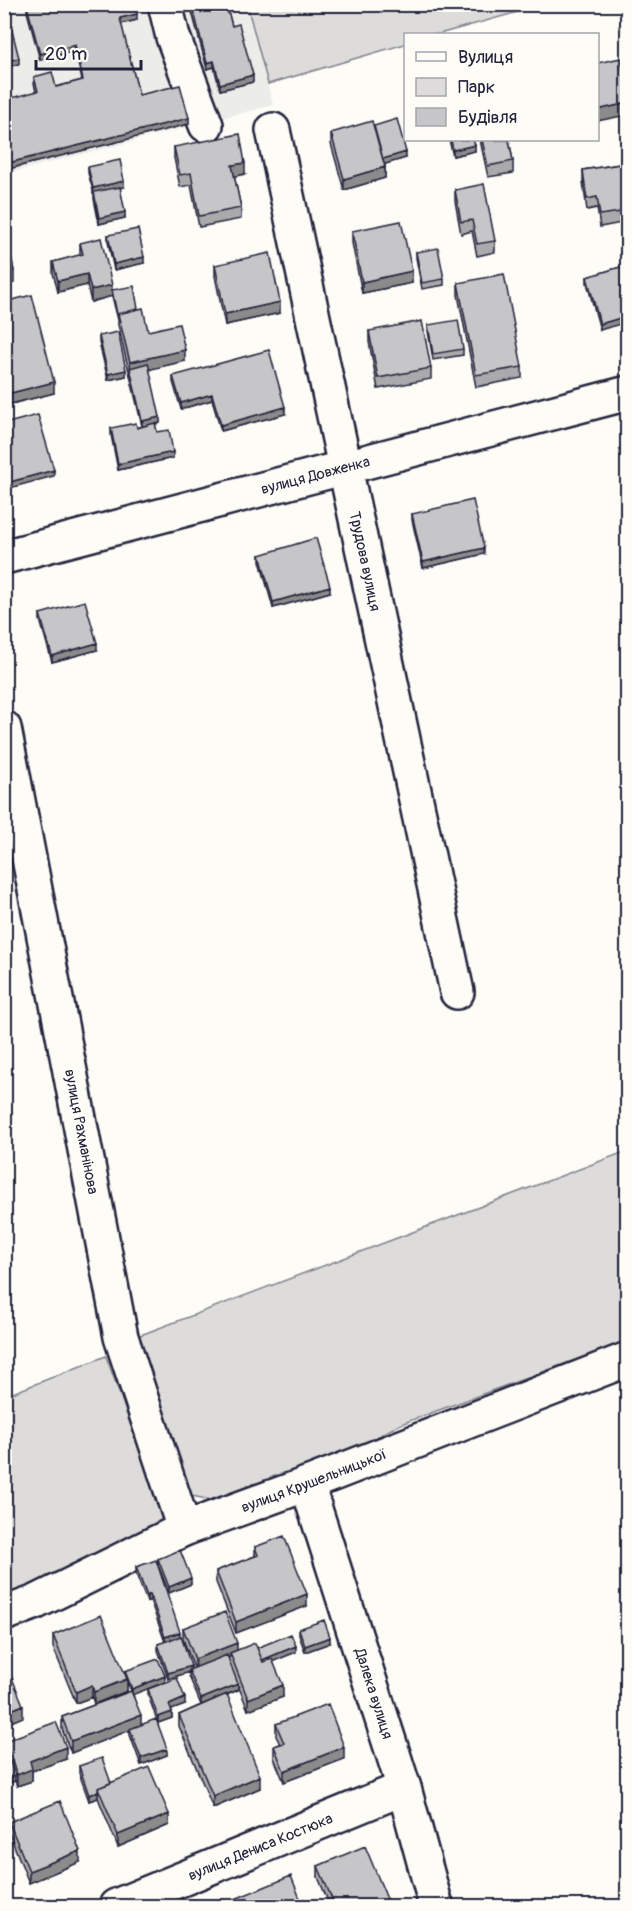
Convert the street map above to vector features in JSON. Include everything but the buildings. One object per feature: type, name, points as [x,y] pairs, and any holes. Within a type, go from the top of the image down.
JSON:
[{"type":"street","points":[[165,4],[173,36],[206,125]]},
{"type":"street","name":"Трудова вулиця","points":[[273,130],[343,469],[457,992]]},
{"type":"street","name":"вулиця Довженка","points":[[4,557],[627,393]]},
{"type":"street","name":"вулиця Рахманінова","points":[[4,728],[121,1337],[184,1529]]},
{"type":"street","name":"вулиця Крушельницької","points":[[4,1614],[36,1602],[184,1529],[307,1484],[627,1359]]},
{"type":"street","name":"Далека вулиця","points":[[307,1484],[404,1788],[436,1906]]},
{"type":"street","name":"вулиця Дениса Костюка","points":[[116,1906],[404,1788]]},
{"type":"shaded area","points":[[5,5],[247,5],[273,105],[5,174]]},
{"type":"green space","points":[[247,4],[543,5],[443,33],[404,33],[404,44],[268,84]]},
{"type":"green space","points":[[627,1151],[627,1341],[401,1424],[319,1468],[211,1500],[192,1496],[175,1477],[138,1336]]},
{"type":"green space","points":[[106,1356],[163,1520],[92,1562],[5,1602],[5,1396]]}]
